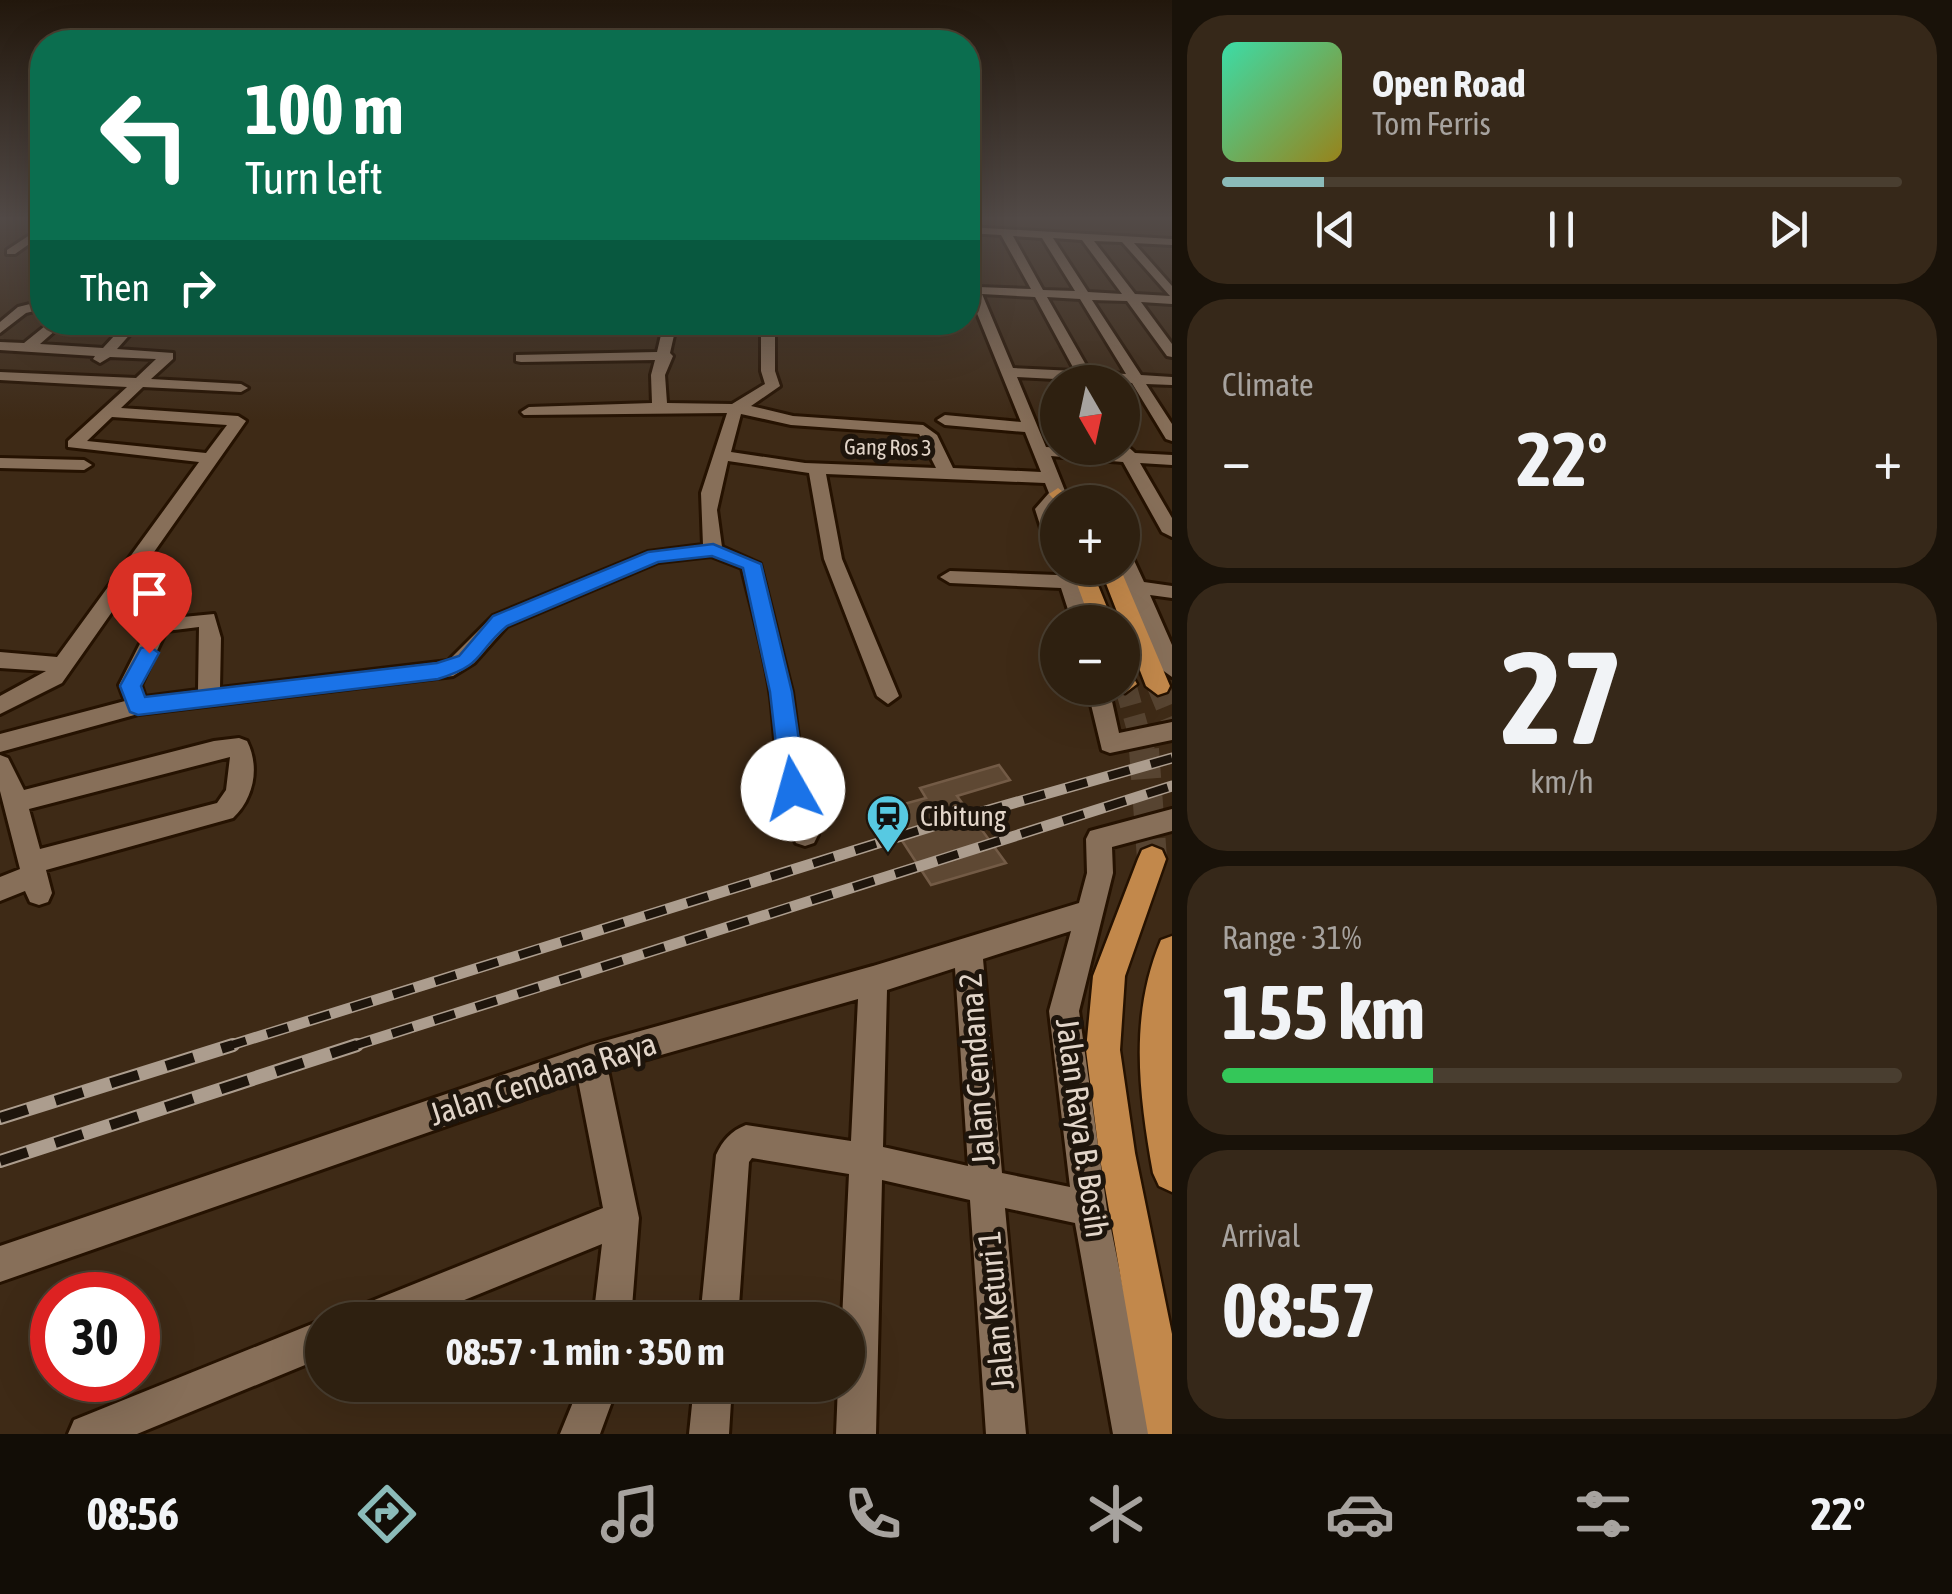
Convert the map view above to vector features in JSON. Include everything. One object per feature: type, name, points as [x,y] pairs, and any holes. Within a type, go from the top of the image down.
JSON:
[{"type":"main road","points":[[1119,585],[1165,677]]},
{"type":"main road","points":[[1152,859],[1110,976],[1103,1050],[1117,1153],[1170,1434]]},
{"type":"main road","points":[[1172,951],[1157,999],[1153,1068],[1172,1173]]},
{"type":"street","points":[[988,286],[1038,294],[1172,297]]},
{"type":"street","points":[[1034,286],[1078,365]]},
{"type":"street","points":[[1076,286],[1129,365]]},
{"type":"street","points":[[1122,286],[1172,354]]},
{"type":"street","points":[[980,306],[1040,448]]},
{"type":"street","points":[[0,329],[30,308]]},
{"type":"street","points":[[28,348],[44,335]]},
{"type":"street","points":[[80,380],[123,335]]},
{"type":"street","points":[[660,409],[658,375],[669,335]]},
{"type":"street","points":[[713,550],[706,525],[708,488],[724,456],[736,409],[773,386],[768,370],[768,335]]},
{"type":"street","points":[[0,346],[168,356],[76,441],[76,446],[210,458]]},
{"type":"street","points":[[521,358],[666,356]]},
{"type":"street","points":[[1008,372],[1040,375]]},
{"type":"street","points":[[0,376],[241,388]]},
{"type":"street","points":[[1140,379],[1172,381]]},
{"type":"street","points":[[1140,382],[1172,436]]},
{"type":"street","points":[[529,412],[736,409],[782,413],[791,420],[923,430],[945,470]]},
{"type":"street","points":[[0,706],[44,686],[63,665],[238,420],[107,412]]},
{"type":"street","points":[[944,420],[1032,428]]},
{"type":"street","points":[[1140,454],[1172,460]]},
{"type":"street","name":"Gang Ros 3","points":[[724,456],[816,469],[945,470],[1040,491]]},
{"type":"street","points":[[0,462],[84,465]]},
{"type":"street","points":[[1134,465],[1171,532]]},
{"type":"street","points":[[816,469],[832,559],[888,696]]},
{"type":"street","points":[[1149,492],[1172,494]]},
{"type":"street","points":[[0,744],[138,706],[453,668],[466,662],[500,621],[654,556],[713,550],[751,564],[781,692],[793,789],[804,836]]},
{"type":"street","points":[[950,577],[1040,573]]},
{"type":"street","points":[[1165,677],[1136,587],[1172,592]]},
{"type":"street","points":[[138,706],[130,686],[159,625],[176,621],[206,619],[214,640],[208,671],[209,695]]},
{"type":"street","points":[[0,660],[63,665]]},
{"type":"street","points":[[1102,705],[1110,744],[1172,732]]},
{"type":"street","points":[[0,889],[224,812],[237,799],[243,755],[239,747],[214,750],[14,803]]},
{"type":"street","points":[[0,765],[34,877]]},
{"type":"street","name":"Jalan Raya B. Bosih","points":[[1132,1434],[1090,1209],[1064,1010],[1100,874],[1099,839],[1172,820]]},
{"type":"street","name":"Jalan Cendana Raya","points":[[0,1264],[590,1060],[968,952],[1019,931],[1090,912]]},
{"type":"street","name":"Jalan Cendana 2","points":[[968,952],[986,1186]]},
{"type":"street","points":[[856,1434],[873,980]]},
{"type":"street","points":[[590,1060],[622,1218],[614,1302]]},
{"type":"street","points":[[721,1302],[733,1155],[746,1140],[865,1160],[1090,1209]]},
{"type":"street","name":"Jalan Keturi 1","points":[[986,1186],[1006,1434]]},
{"type":"street","points":[[414,1302],[622,1218]]},
{"type":"street","points":[[88,1434],[305,1346]]},
{"type":"street","points":[[580,1434],[592,1402]]},
{"type":"street","points":[[709,1434],[712,1402]]},
{"type":"building","points":[[999,765],[1010,780],[957,796],[1006,863],[931,885],[882,810],[926,798],[920,788]]},
{"type":"tunnel","points":[[1158,686],[1172,720]]},
{"type":"tunnel","points":[[1131,705],[1144,751]]},
{"type":"tunnel","points":[[1144,749],[1152,859]]},
{"type":"railway","points":[[225,1047],[933,826],[1172,758]]},
{"type":"railway","points":[[350,1047],[1172,786]]},
{"type":"railway","points":[[0,1118],[233,1045]]},
{"type":"railway","points":[[0,1161],[357,1045]]},
{"type":"place","name":"Cibitung","points":[[888,854]]},
{"type":"route","points":[[149,653],[130,686],[138,706],[438,671],[466,662],[500,621],[654,556],[713,550],[720,556],[751,564],[781,692],[793,789]]}]
